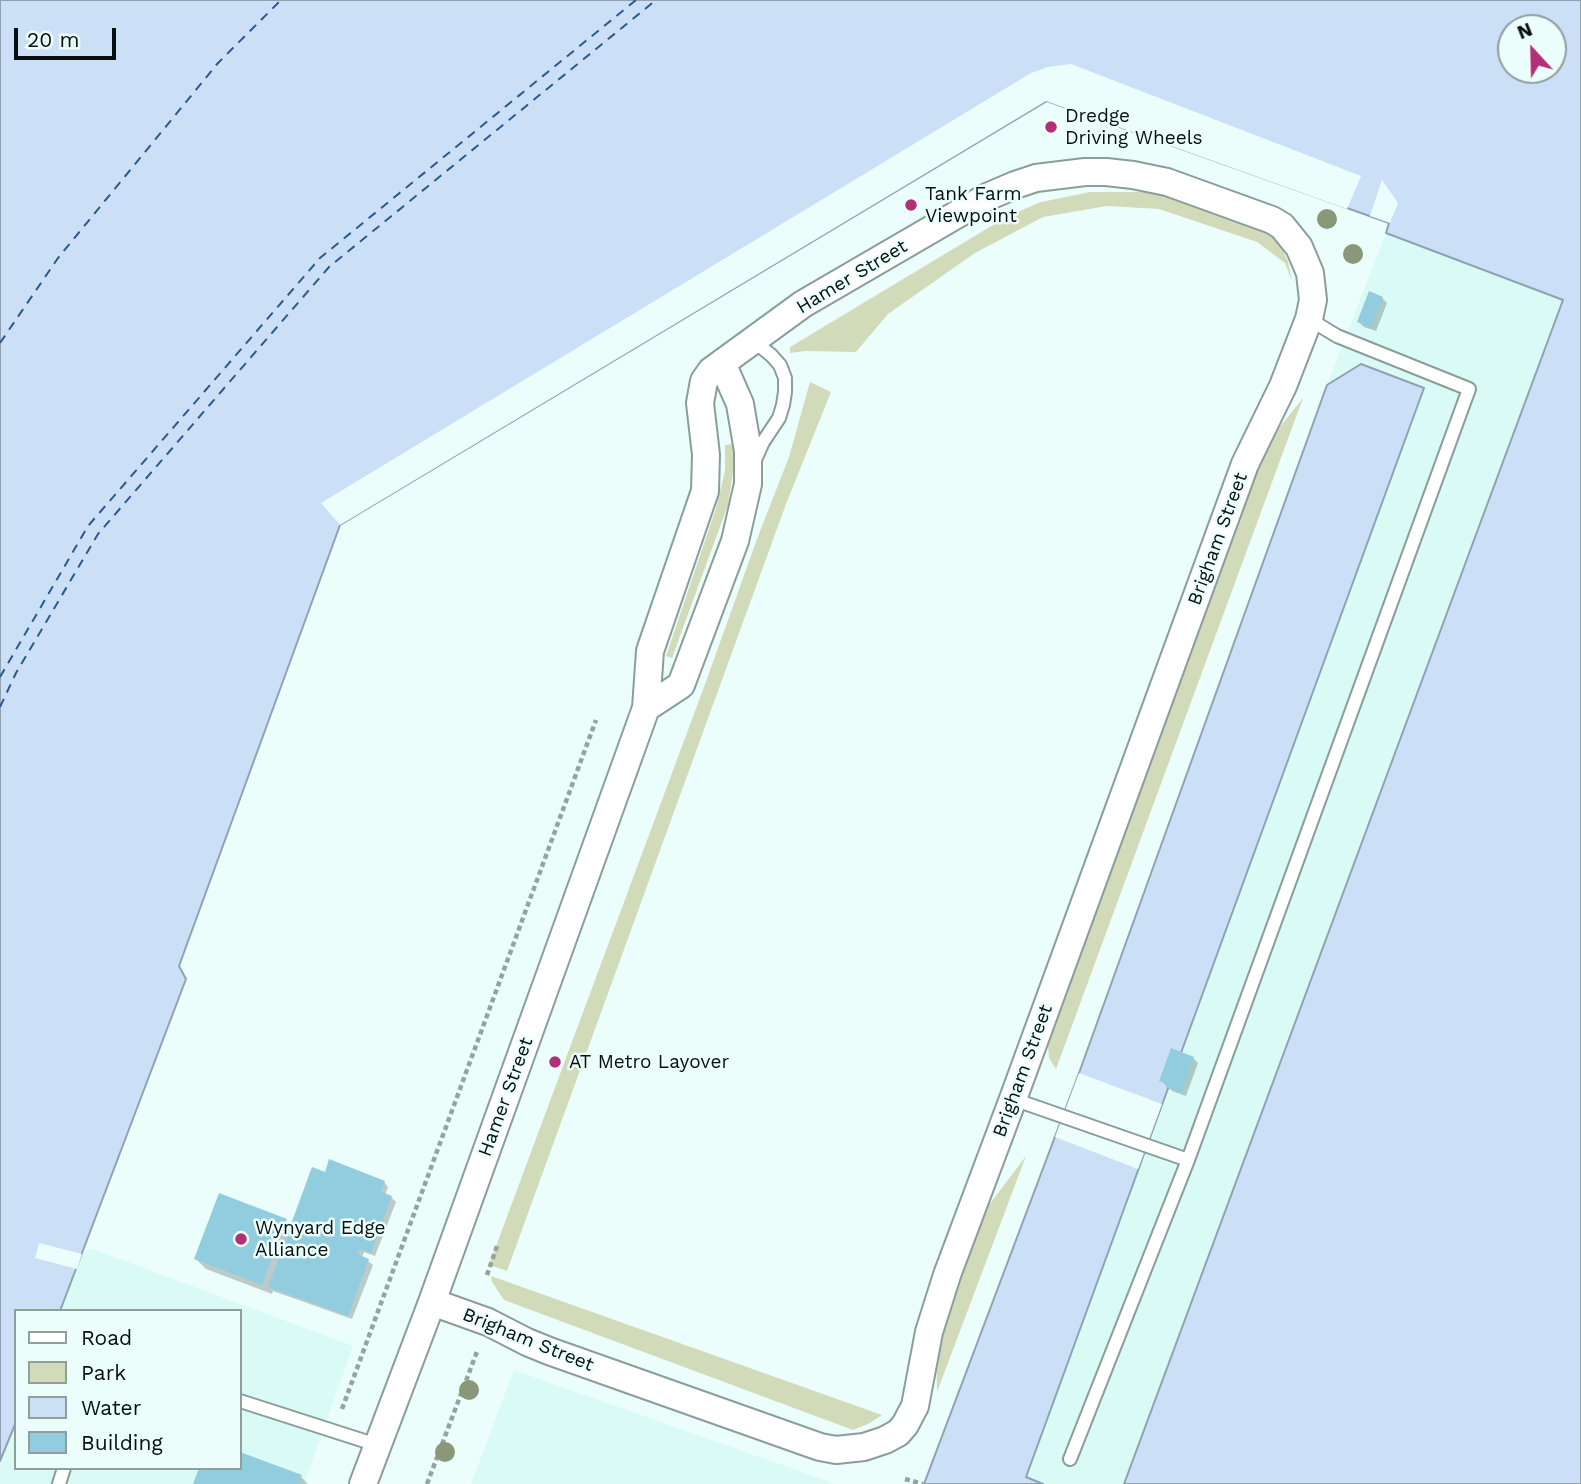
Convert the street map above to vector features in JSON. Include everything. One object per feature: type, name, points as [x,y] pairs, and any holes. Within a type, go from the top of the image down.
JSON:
[{"type":"street","name":"Hamer Street","points":[[362,1484],[432,1302],[646,708],[650,651],[705,491],[706,456],[700,417],[701,391],[711,371],[803,304],[987,197],[1036,178],[1106,172],[1167,182],[1272,220],[1282,226],[1299,247]]},
{"type":"street","name":"Brigham Street","points":[[432,1302],[488,1322],[549,1351],[820,1447],[853,1450],[885,1440],[898,1433],[905,1425],[915,1406],[925,1347],[936,1306],[1245,464],[1283,386],[1309,319],[1313,286],[1299,247]]},
{"type":"street","points":[[646,708],[681,685],[735,541],[748,485],[748,451],[740,404],[722,363]]},
{"type":"lane","points":[[1070,1459],[1188,1160],[1469,389],[1337,335],[1309,319]]},
{"type":"lane","points":[[746,346],[761,347],[771,355],[780,365],[785,378],[779,418],[755,457],[748,485]]},
{"type":"lane","points":[[1013,1099],[1188,1160]]},
{"type":"lane","points":[[242,1402],[377,1446]]},
{"type":"path","points":[[341,1410],[596,720]]},
{"type":"path","points":[[487,1275],[498,1242]]},
{"type":"path","points":[[427,1484],[488,1322]]},
{"type":"path","points":[[905,1479],[923,1484]]},
{"type":"shaded area","points":[[1386,233],[1564,300],[1124,1484],[1043,1484],[1026,1478],[1162,1104],[1361,364],[1327,385]]},
{"type":"shaded area","points":[[90,1248],[353,1346],[304,1484],[0,1484],[0,1461],[14,1427],[14,1470],[242,1470],[242,1309],[61,1309],[82,1254]]},
{"type":"shaded area","points":[[514,1370],[836,1484],[471,1484]]},
{"type":"green space","points":[[1090,192],[1152,192],[1261,224],[1277,239],[1288,261],[1292,281],[1285,263],[1257,242],[1159,209],[1107,206],[1043,217],[975,253],[888,314],[856,352],[790,353],[790,347],[1008,216],[1041,202]]},
{"type":"green space","points":[[810,382],[831,392],[786,504],[507,1271],[489,1265],[789,457]]},
{"type":"green space","points":[[1303,398],[1056,1069],[1049,1058],[1047,1035],[1263,448]]},
{"type":"green space","points":[[733,444],[734,466],[728,505],[672,658],[666,656],[716,508],[725,471],[725,445]]},
{"type":"green space","points":[[1026,1156],[937,1392],[936,1335],[980,1217]]},
{"type":"green space","points":[[491,1276],[882,1415],[853,1430],[504,1300]]},
{"type":"water","points":[[0,0],[1581,0],[1581,1484],[1124,1484],[1563,300],[1386,233],[1389,223],[1047,101],[340,525],[179,966],[186,979],[61,1309],[14,1309],[14,1427],[0,1461]]},
{"type":"water","points":[[1361,364],[1424,388],[1026,1477],[1043,1484],[924,1484],[1079,1073],[1327,385]]},
{"type":"pier","points":[[1071,64],[1361,176],[1347,209],[1046,101],[340,525],[321,503],[1031,73],[1048,67]]},
{"type":"pier","points":[[1382,180],[1398,203],[1390,223],[1370,216]]},
{"type":"pier","points":[[1079,1073],[1162,1104],[1138,1169],[1055,1137]]},
{"type":"pier","points":[[39,1243],[82,1254],[77,1269],[35,1258]]},
{"type":"building","points":[[1369,291],[1383,297],[1371,328],[1357,322]]},
{"type":"building","points":[[1171,1048],[1194,1057],[1181,1093],[1159,1081]]},
{"type":"building","points":[[329,1159],[385,1181],[381,1192],[392,1196],[371,1253],[360,1249],[357,1254],[369,1259],[348,1316],[268,1287],[289,1230],[301,1235],[303,1228],[291,1224],[312,1167],[325,1172]]},
{"type":"building","name":"Wynyard Edge Alliance","points":[[219,1193],[287,1219],[262,1285],[194,1259]]},
{"type":"building","points":[[242,1453],[302,1475],[298,1484],[193,1484],[198,1470],[242,1470]]},
{"type":"ferry route","points":[[0,343],[58,258],[218,63],[281,0]]},
{"type":"ferry route","points":[[0,677],[88,526],[320,258],[636,0]]},
{"type":"ferry route","points":[[0,707],[16,673],[98,534],[329,267],[656,0]]},
{"type":"place","name":"Dredge Driving Wheels","points":[[1051,127]]},
{"type":"place","name":"Tank Farm Viewpoint","points":[[911,205]]},
{"type":"place","name":"AT Metro Layover","points":[[555,1062]]},
{"type":"place","name":"Wynyard Edge Alliance","points":[[241,1239]]}]
